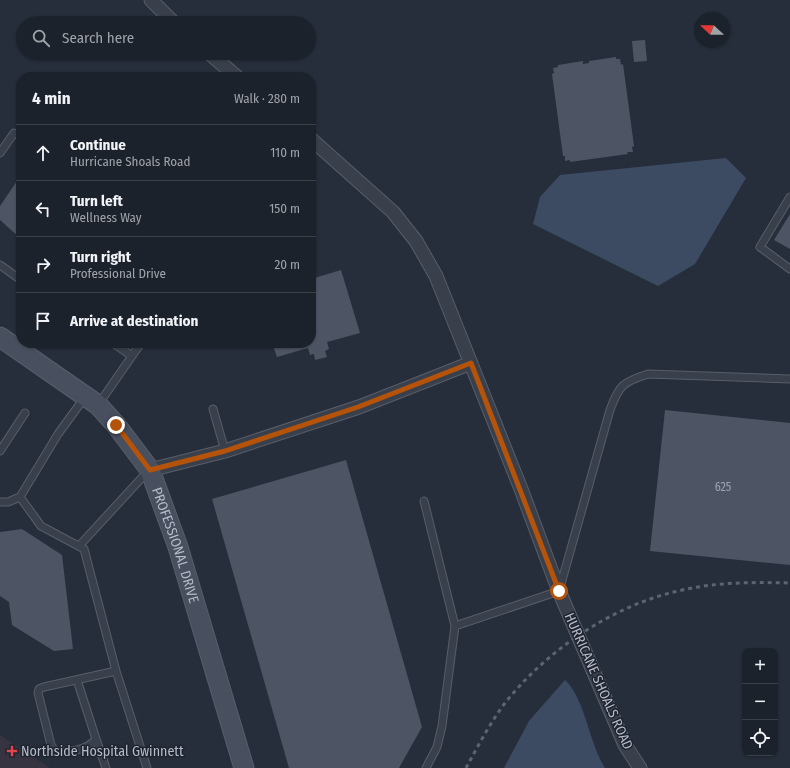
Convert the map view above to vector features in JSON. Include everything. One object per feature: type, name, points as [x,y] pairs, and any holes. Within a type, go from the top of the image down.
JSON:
[{"type":"street","points":[[151,0],[167,16]]},
{"type":"street","points":[[217,60],[231,72]]},
{"type":"street","name":"HURRICANE SHOALS ROAD","points":[[316,144],[392,212],[416,241],[436,276],[559,591],[625,745],[640,768]]},
{"type":"street","name":"PROFESSIONAL DRIVE","points":[[0,337],[92,401],[116,425],[150,470],[178,547],[244,768]]},
{"type":"street","points":[[150,470],[225,451],[358,407],[471,363]]},
{"type":"lane","points":[[0,153],[14,133],[16,134]]},
{"type":"lane","points":[[790,197],[760,247],[790,269]]},
{"type":"lane","points":[[0,265],[16,276]]},
{"type":"lane","points":[[120,348],[132,356]]},
{"type":"lane","points":[[0,502],[8,502],[20,497],[58,434],[92,401],[138,348]]},
{"type":"lane","points":[[455,626],[559,591],[616,391],[629,380],[648,374],[790,379]]},
{"type":"lane","points":[[213,409],[225,451]]},
{"type":"lane","points":[[0,452],[25,413]]},
{"type":"lane","points":[[79,546],[150,470]]},
{"type":"lane","points":[[20,497],[41,526],[84,549],[116,671],[147,768]]},
{"type":"lane","points":[[424,501],[455,626],[438,747],[426,768]]},
{"type":"lane","points":[[96,739],[88,747],[61,752],[55,751],[51,745],[38,693],[39,689],[116,671]]},
{"type":"lane","points":[[78,680],[106,768]]},
{"type":"shaded area","name":"Northside Hospital Gwinnett","points":[[0,735],[50,768],[0,768]]},
{"type":"water","points":[[726,158],[746,178],[695,264],[658,286],[533,224],[540,197],[560,175]]},
{"type":"water","points":[[565,680],[572,688],[582,709],[595,746],[605,768],[504,768],[529,721]]},
{"type":"building","points":[[645,40],[647,61],[634,62],[632,41]]},
{"type":"building","points":[[616,57],[616,59],[620,59],[621,65],[623,64],[634,146],[632,147],[633,152],[570,162],[570,160],[565,161],[565,156],[563,156],[552,74],[554,73],[553,68],[558,67],[558,65],[583,61],[583,64],[589,63],[589,61]]},
{"type":"building","points":[[16,182],[16,234],[0,220],[0,206]]},
{"type":"building","points":[[790,214],[790,249],[774,240]]},
{"type":"building","points":[[341,270],[360,333],[327,342],[329,349],[325,351],[327,357],[315,360],[314,354],[310,355],[308,348],[316,348],[316,278]]},
{"type":"building","points":[[274,348],[308,348],[277,357]]},
{"type":"building","points":[[665,410],[790,423],[790,565],[650,551]]},
{"type":"building","points":[[346,460],[422,727],[399,768],[289,768],[212,499]]},
{"type":"building","points":[[22,529],[62,555],[73,649],[54,651],[12,625],[9,602],[0,596],[0,532]]},
{"type":"railway","points":[[466,768],[494,718],[522,684],[540,665],[561,648],[605,619],[629,607],[653,598],[692,588],[734,583],[790,583]]},
{"type":"place","name":"Northside Hospital Gwinnett","points":[[12,751]]},
{"type":"route","points":[[116,425],[150,470],[225,451],[358,407],[471,363],[522,489],[559,591]]}]
